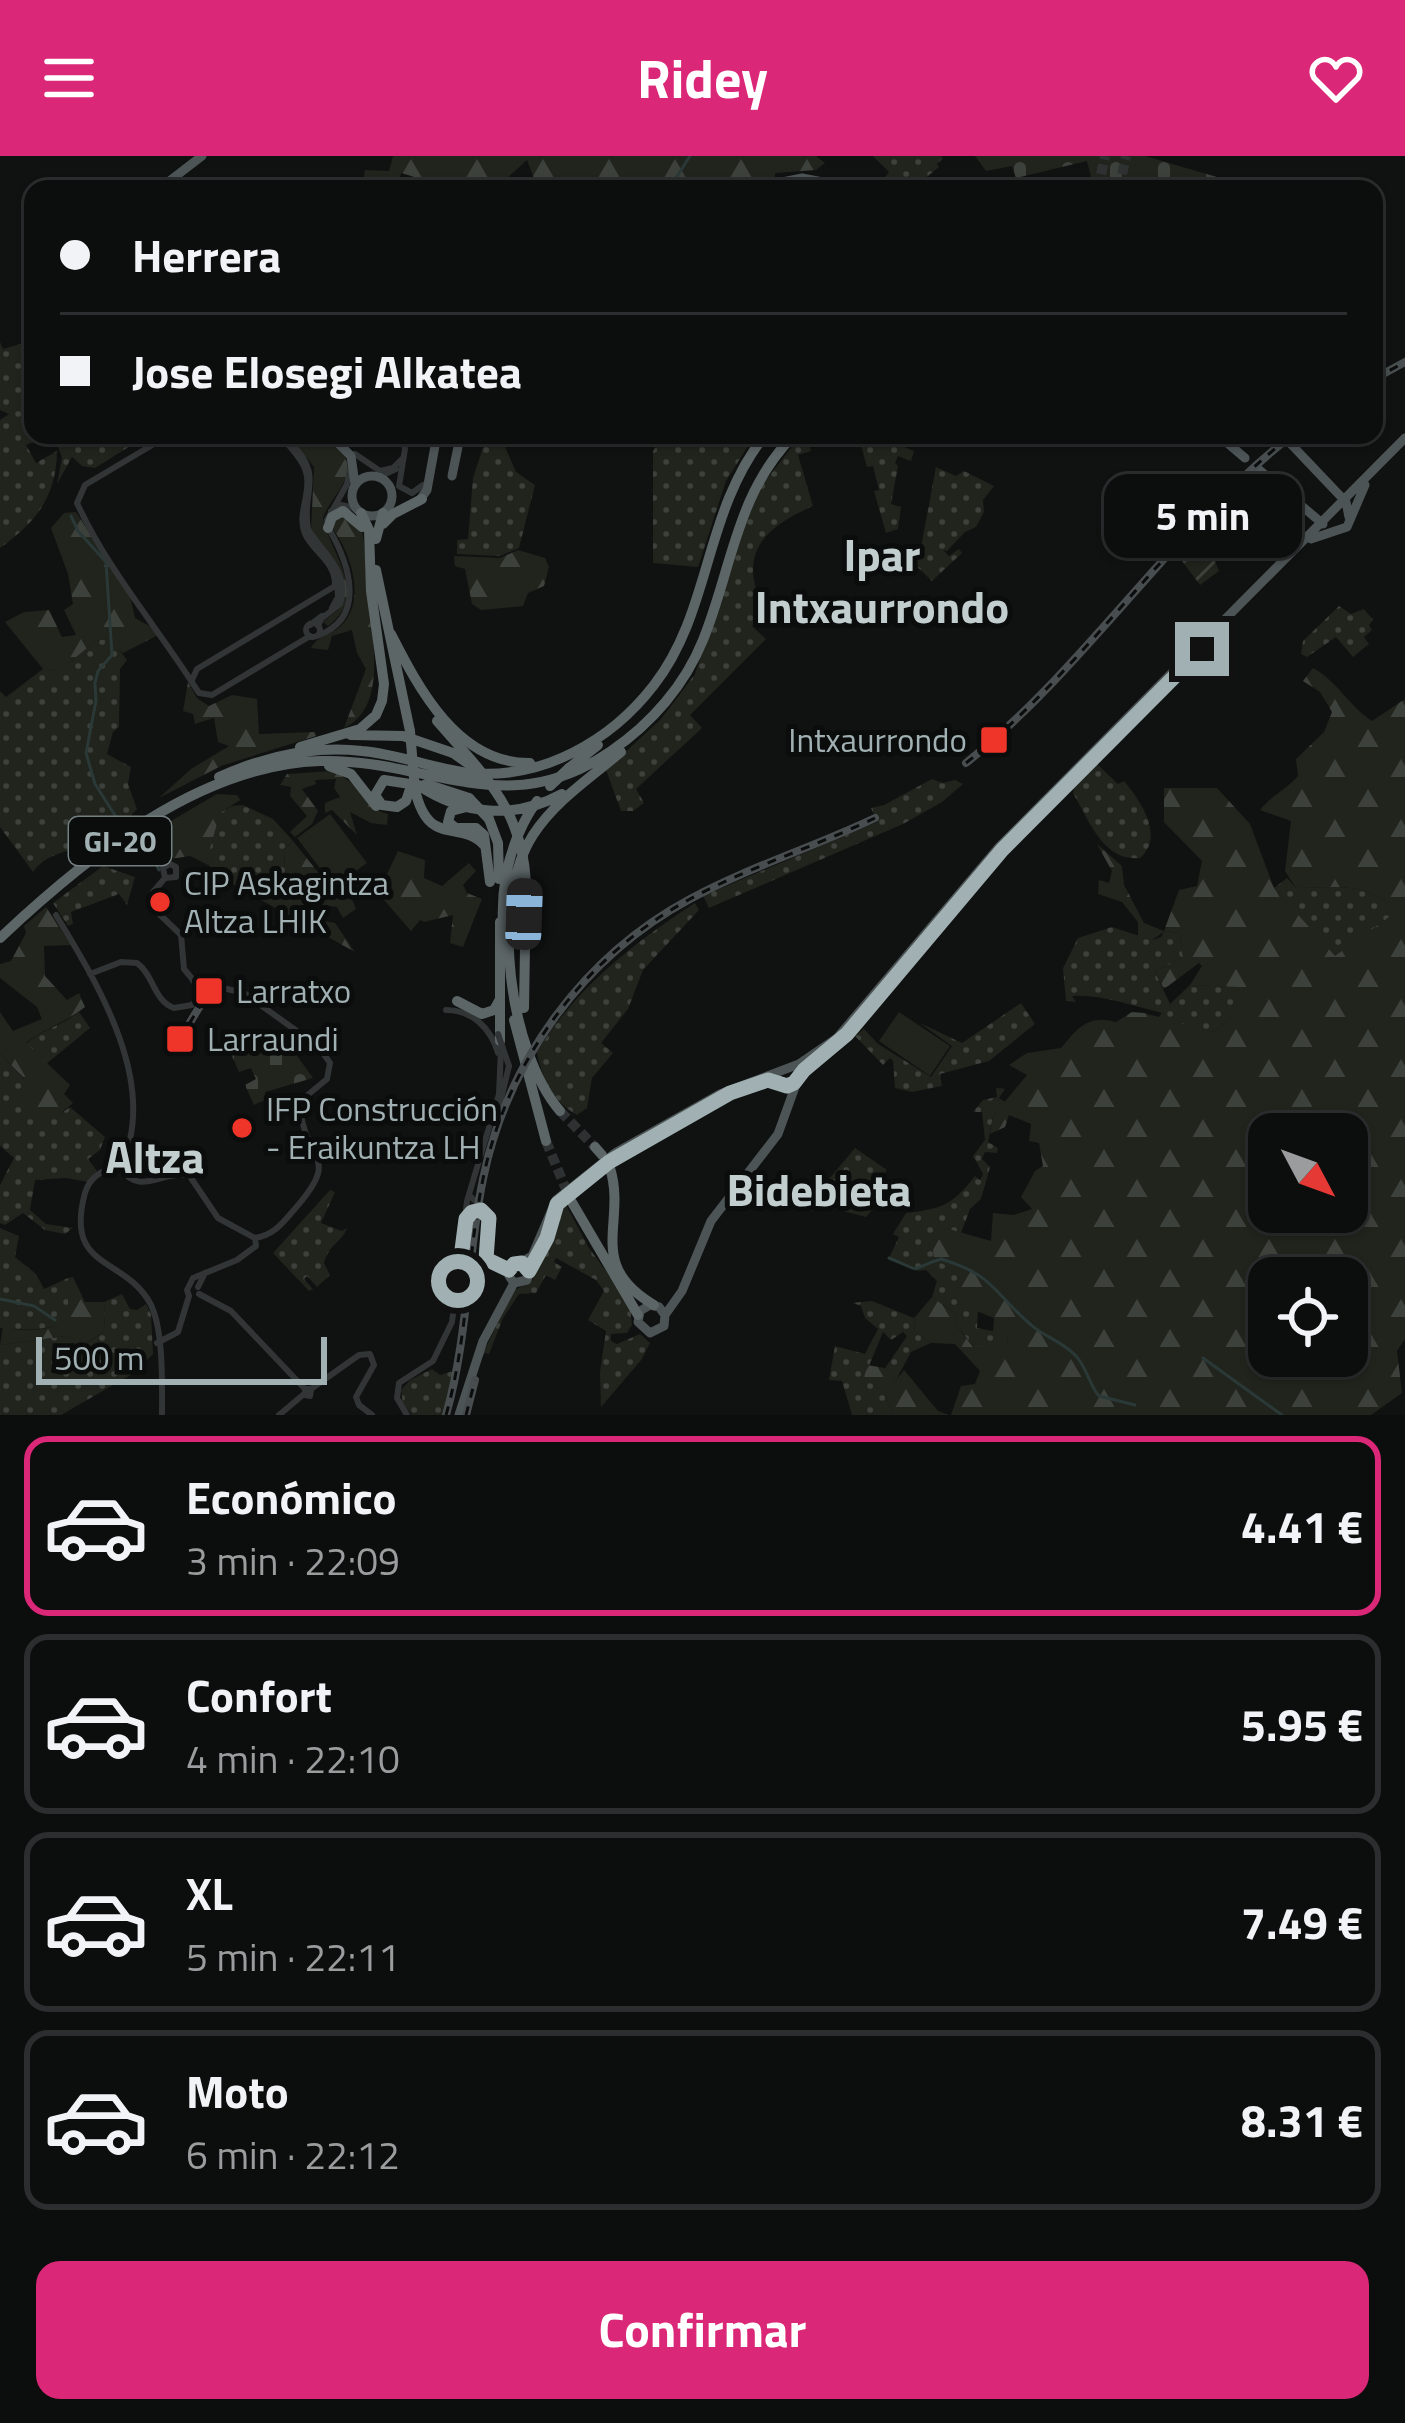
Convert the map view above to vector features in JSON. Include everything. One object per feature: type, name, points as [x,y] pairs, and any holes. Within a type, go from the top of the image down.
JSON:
[{"type":"highway","name":"GI-20","points":[[0,934],[53,883],[134,825],[217,778],[272,758],[329,749],[361,750],[490,778],[557,760],[595,740],[653,686],[678,646],[721,510],[759,444]]},
{"type":"highway","name":"GI-20","points":[[0,934],[136,830],[203,792],[257,771],[298,763],[345,762],[477,786],[531,784],[586,766],[630,737],[680,682],[706,631],[744,508],[787,444]]},
{"type":"highway","points":[[376,544],[390,516],[423,492]]},
{"type":"highway","points":[[358,510],[369,530],[370,591]]},
{"type":"highway","points":[[272,758],[368,723],[382,701],[384,684],[362,526],[343,511],[328,524]]},
{"type":"highway","points":[[384,512],[376,544],[384,617],[415,788],[422,811],[434,826],[472,836],[486,849]]},
{"type":"highway","points":[[370,572],[408,730]]},
{"type":"highway","points":[[384,617],[418,693],[456,750],[490,778],[517,826],[526,886],[519,1031]]},
{"type":"highway","points":[[391,634],[422,691],[474,746],[505,761],[557,760]]},
{"type":"highway","points":[[500,922],[511,851],[529,813],[550,785],[646,702],[678,646]]},
{"type":"highway","points":[[519,1031],[509,943],[510,905],[519,862],[548,815],[622,751],[668,703],[680,682]]},
{"type":"highway","points":[[332,739],[391,734],[456,750]]},
{"type":"highway","points":[[415,788],[500,812],[538,805],[566,792],[622,751]]},
{"type":"highway","points":[[326,765],[351,774],[371,802],[385,810],[404,808],[415,788]]},
{"type":"highway","points":[[257,771],[326,765],[358,768],[444,790],[489,819],[498,843],[499,1040]]},
{"type":"highway","points":[[415,788],[444,790]]},
{"type":"highway","points":[[468,804],[451,811],[448,822],[456,828],[479,829],[486,838],[490,882]]},
{"type":"highway","points":[[502,907],[519,1031],[539,1082],[560,1111]]},
{"type":"highway","points":[[501,956],[546,1141]]},
{"type":"highway","points":[[451,1002],[487,1014],[499,998]]},
{"type":"highway","points":[[610,1168],[613,1257],[626,1281],[655,1305]]},
{"type":"highway","points":[[570,1198],[597,1252],[638,1315]]},
{"type":"main road","points":[[166,180],[198,156]]},
{"type":"main road","points":[[514,1283],[525,1282],[525,1267],[547,1238],[557,1204],[609,1162],[715,1100],[787,1077],[847,1034],[1002,850],[1315,537],[1351,522],[1362,483],[1405,441]]},
{"type":"main road","points":[[787,1077],[784,1104],[773,1132],[709,1214],[675,1292],[638,1315],[639,1325],[650,1333],[662,1329],[711,1221],[778,1134],[787,1077],[846,1029],[999,847],[1405,441]]},
{"type":"main road","points":[[341,444],[409,502],[428,487],[434,444]]},
{"type":"main road","points":[[345,444],[354,463],[352,498],[358,510],[372,517],[423,492],[435,444]]},
{"type":"main road","points":[[452,476],[457,444]]},
{"type":"main road","points":[[1229,444],[1245,458]]},
{"type":"main road","points":[[1291,444],[1344,500],[1349,516],[1335,531]]},
{"type":"main road","points":[[1257,468],[1335,531]]},
{"type":"main road","points":[[355,484],[375,476]]},
{"type":"main road","points":[[1334,489],[1343,491],[1362,483]]},
{"type":"main road","points":[[384,512],[392,491]]},
{"type":"main road","points":[[459,1415],[483,1340],[514,1283],[509,1270],[514,1264],[525,1267]]},
{"type":"main road","points":[[655,1305],[665,1316]]},
{"type":"street","points":[[154,444],[85,485],[76,502],[124,584],[202,695],[212,695],[347,612],[346,563],[328,524]]},
{"type":"street","points":[[289,444],[307,474],[304,531],[336,578],[336,603],[316,629]]},
{"type":"street","points":[[292,444],[312,476],[308,529],[341,579],[343,598],[316,629]]},
{"type":"street","points":[[402,444],[398,481],[402,490],[423,492]]},
{"type":"street","points":[[350,451],[380,471],[403,461]]},
{"type":"street","points":[[328,524],[349,480],[350,451]]},
{"type":"street","points":[[375,476],[392,473],[403,461]]},
{"type":"street","points":[[392,491],[403,461]]},
{"type":"street","points":[[328,524],[338,506],[358,510]]},
{"type":"street","points":[[192,682],[197,669],[333,589],[336,578]]},
{"type":"street","points":[[294,612],[316,629]]},
{"type":"street","points":[[120,1167],[127,1178],[141,1184],[177,1173],[189,1175],[218,1218],[255,1238],[277,1229],[319,1177],[319,1159],[299,1108],[304,1098],[324,1084],[330,1063],[319,1047],[237,989],[194,982],[186,972],[183,938],[155,912],[152,903],[153,892],[164,878]]},
{"type":"street","points":[[56,915],[90,974],[127,1061],[133,1124],[132,1144],[120,1167],[99,1173],[88,1183],[81,1235],[90,1250],[150,1304],[158,1343],[162,1415]]},
{"type":"street","points":[[90,974],[122,962],[136,963],[148,974],[160,999],[174,1008],[192,1005],[206,987]]},
{"type":"street","points":[[186,972],[206,987]]},
{"type":"street","points":[[406,1415],[398,1402],[398,1387],[404,1377],[433,1361],[451,1326],[471,1210],[470,1191],[507,1085],[499,1040],[451,1002]]},
{"type":"street","points":[[451,1002],[486,1027],[506,1063]]},
{"type":"street","points":[[471,1210],[488,1209],[486,1259],[509,1270]]},
{"type":"street","points":[[158,1343],[181,1328],[200,1278],[247,1255],[256,1246],[255,1238]]},
{"type":"street","points":[[194,1291],[226,1307],[307,1391]]},
{"type":"street","points":[[279,1415],[307,1391],[368,1353],[374,1365],[356,1397],[359,1406],[372,1415]]},
{"type":"green space","points":[[393,156],[816,156],[825,163],[816,170],[775,173],[769,180],[534,180],[527,160],[505,180],[423,180],[401,173],[400,180],[363,180],[365,170],[389,171]]},
{"type":"green space","points":[[873,156],[943,158],[923,180],[883,180],[889,172]]},
{"type":"green space","points":[[975,156],[1145,156],[1227,180],[1092,180],[1087,161],[1016,178],[1012,166],[986,171]]},
{"type":"green space","points":[[0,342],[3,349],[24,343],[24,444],[29,444],[36,463],[57,451],[53,482],[42,507],[0,548],[0,420],[9,414],[0,410]]},
{"type":"green space","points":[[57,444],[134,444],[95,468],[82,466],[72,457],[57,484],[62,458]]},
{"type":"green space","points":[[295,444],[333,444],[347,462],[345,479],[323,518],[347,588],[340,614],[328,626],[323,622],[339,609],[338,566],[311,532],[314,467]]},
{"type":"green space","points":[[484,444],[504,444],[516,472],[535,485],[519,548],[500,556],[457,554],[457,540],[468,539],[473,478]]},
{"type":"green space","points":[[658,444],[749,444],[726,481],[698,567],[653,563],[653,451]]},
{"type":"green space","points":[[794,444],[809,444],[811,451],[798,455],[813,506],[768,534],[754,559],[753,574],[765,610],[752,626],[766,639],[690,715],[702,728],[636,789],[644,803],[633,811],[621,811],[606,770],[661,719],[695,674],[756,493]]},
{"type":"green space","points":[[861,444],[903,444],[914,451],[911,461],[898,456],[895,463],[891,504],[901,507],[898,529],[886,533],[874,491],[879,490],[873,466],[867,467]]},
{"type":"green space","points":[[936,467],[956,476],[964,471],[994,486],[983,500],[984,512],[976,527],[943,550],[949,556],[959,549],[962,553],[932,581],[906,556],[916,559],[921,547]]},
{"type":"green space","points":[[1239,502],[1247,511],[1238,505],[1232,509],[1238,518],[1235,527],[1242,535],[1247,531],[1255,541],[1251,549],[1231,528],[1226,532],[1245,562],[1231,546],[1218,557],[1232,551],[1219,561],[1217,556],[1214,559],[1219,571],[1200,585],[1179,557],[1198,536],[1205,546],[1212,546],[1202,532],[1228,505]]},
{"type":"green space","points":[[76,512],[130,596],[135,618],[158,635],[123,653],[106,639],[96,641],[60,670],[43,669],[5,622],[24,612],[49,610],[62,637],[76,635],[64,610],[73,604],[68,574],[51,528],[64,513]]},
{"type":"green space","points":[[338,513],[362,531],[374,665],[368,703],[359,718],[344,728],[366,669],[352,630],[332,636],[328,650],[311,648],[341,626],[353,604],[350,563],[332,528]]},
{"type":"green space","points":[[518,550],[545,558],[549,567],[544,586],[528,593],[523,606],[481,610],[472,604],[465,569],[455,566],[454,556],[500,558]]},
{"type":"green space","points":[[1339,606],[1351,614],[1364,609],[1373,620],[1372,630],[1364,637],[1369,644],[1353,657],[1336,637],[1307,657],[1301,654],[1303,641]]},
{"type":"green space","points":[[105,639],[127,660],[120,669],[119,727],[107,754],[131,767],[128,784],[137,809],[106,835],[49,858],[33,872],[0,827],[0,691],[6,697],[43,669],[60,670]]},
{"type":"green space","points":[[1313,668],[1372,721],[1405,699],[1405,1339],[1397,1351],[1402,1393],[1371,1415],[951,1415],[961,1386],[975,1384],[980,1371],[955,1344],[931,1343],[915,1332],[914,1318],[932,1297],[956,1314],[957,1326],[973,1347],[1007,1346],[1008,1334],[993,1333],[994,1318],[959,1304],[949,1290],[963,1277],[934,1258],[933,1250],[945,1228],[991,1241],[993,1213],[1014,1215],[1032,1209],[1021,1197],[1035,1171],[1043,1166],[1039,1143],[1029,1141],[1031,1124],[1009,1115],[1005,1127],[990,1134],[993,1116],[1027,1075],[1009,1065],[1027,1053],[1061,1048],[1091,1021],[1116,1022],[1132,1012],[1213,1032],[1230,1020],[1238,987],[1190,985],[1202,966],[1199,963],[1164,989],[1155,972],[1183,957],[1180,933],[1165,931],[1152,940],[1138,937],[1138,922],[1122,902],[1098,894],[1099,880],[1109,883],[1112,871],[1097,844],[1122,866],[1124,885],[1144,923],[1164,931],[1179,890],[1197,886],[1202,861],[1164,822],[1164,788],[1217,788],[1250,824],[1274,888],[1335,956],[1396,912],[1363,891],[1296,888],[1285,871],[1291,821],[1260,810],[1298,776],[1296,759],[1324,732],[1332,712],[1320,692],[1303,681]]},
{"type":"green space","points":[[188,682],[197,698],[209,706],[232,695],[257,699],[259,734],[315,732],[316,736],[221,766],[159,798],[191,769],[229,746],[218,742],[214,718],[195,724],[193,714],[183,711]]},
{"type":"green space","points":[[1095,762],[1118,784],[1124,781],[1148,819],[1150,840],[1140,858],[1107,846],[1073,793],[1075,783]]},
{"type":"green space","points":[[332,771],[388,814],[387,825],[350,812],[357,835],[332,810],[325,813],[325,803],[340,797],[334,788],[336,779],[315,780],[316,784],[302,789],[318,811],[312,824],[295,837],[290,832],[307,816],[290,796],[291,787],[280,785],[287,774]]},
{"type":"green space","points":[[932,779],[963,784],[903,824],[709,908],[703,896],[877,822],[871,808]]},
{"type":"green space","points":[[217,794],[237,795],[240,800],[220,813],[208,865],[190,856],[170,859],[147,835]]},
{"type":"green space","points":[[243,805],[273,819],[293,841],[284,850],[285,872],[273,893],[252,883],[236,886],[208,865],[220,813]]},
{"type":"green space","points":[[330,814],[367,863],[334,887],[297,838]]},
{"type":"green space","points":[[293,841],[333,891],[343,894],[360,877],[366,881],[352,899],[356,909],[343,918],[337,907],[317,904],[320,920],[335,923],[355,952],[236,886],[252,883],[273,892],[285,872],[284,850]]},
{"type":"green space","points":[[398,851],[425,860],[424,878],[442,886],[469,863],[476,871],[463,885],[467,893],[482,899],[463,947],[450,943],[453,915],[420,920],[411,931],[378,893]]},
{"type":"green space","points":[[103,866],[135,877],[127,905],[119,894],[71,912],[73,924],[68,926],[53,903]]},
{"type":"green space","points":[[1287,878],[1296,888],[1363,891],[1397,912],[1335,957],[1274,888]]},
{"type":"green space","points":[[695,903],[699,910],[643,970],[628,1009],[601,1043],[613,1053],[592,1078],[587,1108],[577,1115],[550,1088],[537,1052],[569,1007],[607,969]]},
{"type":"green space","points":[[46,907],[71,945],[44,946],[45,976],[67,1000],[79,993],[85,1007],[26,1043],[70,1085],[64,1094],[73,1103],[59,1115],[46,1118],[25,1100],[24,1078],[0,1054],[0,1012],[13,1031],[42,1019],[37,1007],[0,978],[0,964],[11,961],[26,933],[24,926]]},
{"type":"green space","points":[[1112,927],[1152,940],[1164,931],[1180,933],[1183,957],[1155,972],[1170,1004],[1190,985],[1239,987],[1230,1020],[1213,1032],[1157,1019],[1162,1013],[1106,999],[1072,996],[1076,1002],[1066,1001],[1063,968],[1078,938]]},
{"type":"green space","points":[[1021,1003],[1035,1024],[989,1061],[940,1074],[942,1086],[912,1092],[895,1088],[893,1061],[890,1058],[883,1065],[855,1036],[864,1029],[878,1044],[931,1077],[952,1046],[920,1023],[962,1043]]},
{"type":"green space","points":[[79,1012],[90,1028],[45,1065],[26,1044]]},
{"type":"green space","points":[[899,1012],[950,1046],[930,1076],[879,1041]]},
{"type":"green space","points":[[269,1030],[299,1047],[295,1053],[313,1078],[265,1092],[267,1099],[254,1105],[245,1085],[256,1079],[251,1068],[239,1072],[229,1049]]},
{"type":"green space","points":[[0,1054],[59,1115],[70,1107],[105,1137],[100,1150],[88,1159],[97,1171],[88,1182],[35,1180],[30,1210],[46,1224],[73,1228],[65,1234],[45,1230],[23,1213],[5,1225],[0,1223],[0,1185],[14,1158],[0,1146]]},
{"type":"green space","points":[[996,1088],[1005,1089],[999,1098],[1005,1102],[993,1116],[988,1142],[998,1148],[997,1153],[985,1152],[982,1159],[990,1167],[981,1199],[970,1209],[961,1233],[945,1228],[934,1258],[964,1277],[959,1304],[978,1311],[977,1328],[1008,1334],[1007,1347],[974,1347],[957,1326],[956,1314],[932,1297],[937,1281],[926,1270],[889,1258],[899,1237],[893,1234],[906,1213],[945,1204],[975,1176],[980,1180],[983,1174],[973,1156],[985,1140],[982,1112],[973,1112],[983,1100],[997,1097]]},
{"type":"green space","points":[[855,1148],[887,1170],[875,1187],[884,1195],[866,1217],[832,1208],[811,1211],[806,1198],[815,1180],[824,1185]]},
{"type":"green space","points":[[330,1190],[335,1192],[321,1223],[342,1231],[347,1228],[324,1263],[330,1275],[317,1287],[307,1276],[304,1279],[313,1289],[309,1291],[273,1253]]},
{"type":"green space","points":[[565,1203],[589,1248],[630,1304],[632,1325],[627,1333],[611,1334],[611,1341],[617,1344],[640,1334],[650,1343],[601,1407],[606,1331],[588,1320],[604,1291],[596,1280],[556,1258],[554,1262],[562,1267],[555,1280],[546,1275],[536,1293],[519,1294],[489,1354],[479,1362],[513,1291],[533,1280],[558,1208]]},
{"type":"green space","points":[[0,1228],[19,1236],[15,1257],[36,1274],[44,1289],[68,1278],[69,1320],[44,1328],[0,1328]]},
{"type":"green space","points":[[73,1277],[85,1302],[104,1302],[105,1331],[85,1344],[66,1336],[0,1345],[3,1326],[36,1330],[68,1320],[68,1278]]},
{"type":"green space","points":[[122,1294],[130,1309],[146,1304],[151,1314],[153,1354],[134,1373],[61,1415],[0,1415],[0,1345],[66,1336],[86,1344],[105,1331],[104,1302]]},
{"type":"green space","points":[[872,1301],[914,1318],[915,1332],[931,1343],[911,1352],[896,1380],[885,1368],[907,1336],[903,1332],[891,1340],[883,1332],[864,1378],[885,1393],[892,1415],[852,1415],[842,1381],[829,1380],[835,1346],[865,1354],[878,1329],[865,1318],[861,1306],[852,1303]]},
{"type":"green space","points":[[867,1365],[885,1368],[896,1380],[904,1370],[938,1411],[949,1415],[892,1415],[885,1393],[864,1378]]},
{"type":"green space","points":[[432,1369],[440,1375],[453,1371],[443,1415],[412,1415],[403,1404],[401,1390]]},
{"type":"waterway","points":[[675,180],[690,156]]},
{"type":"waterway","points":[[71,516],[106,562],[112,655],[98,671],[86,753],[95,784],[118,820]]},
{"type":"waterway","points":[[139,842],[145,847]]},
{"type":"waterway","points":[[150,852],[159,870]]},
{"type":"waterway","points":[[889,1258],[916,1269],[941,1259],[972,1271],[1035,1328],[1076,1356],[1099,1396],[1135,1405]]},
{"type":"waterway","points":[[0,1299],[34,1306],[55,1320]]},
{"type":"waterway","points":[[1203,1358],[1282,1415]]},
{"type":"tunnel","points":[[1100,180],[1105,156]]},
{"type":"tunnel","points":[[1121,180],[1126,156]]},
{"type":"tunnel","points":[[560,1111],[595,1147]]},
{"type":"tunnel","points":[[546,1141],[570,1199]]},
{"type":"railway","points":[[1383,374],[1405,362]]},
{"type":"railway","points":[[966,763],[1051,684],[1207,513],[1282,444]]},
{"type":"railway","points":[[446,1415],[494,1135],[531,1054],[556,1016],[616,950],[690,899],[875,818]]},
{"type":"railway","points":[[180,1039],[209,991]]},
{"type":"railway","points":[[466,1415],[475,1380]]},
{"type":"place","name":"Intxaurrondo","points":[[994,740]]},
{"type":"place","name":"CIP Askagintza Altza LHIK","points":[[160,902]]},
{"type":"place","name":"Larratxo","points":[[209,991]]},
{"type":"place","name":"Larraundi","points":[[180,1039]]},
{"type":"place","name":"IFP Construcción - Eraikuntza LH","points":[[242,1128]]},
{"type":"district","name":"Ipar Intxaurrondo","points":[[882,580]]},
{"type":"district","name":"Altza","points":[[155,1156]]},
{"type":"district","name":"Bidebieta","points":[[819,1189]]},
{"type":"route","points":[[458,1281],[466,1219],[472,1212],[481,1210],[489,1218],[486,1259],[509,1270],[522,1263],[529,1271],[547,1238],[557,1204],[609,1162],[730,1093],[768,1080],[787,1086],[794,1083],[847,1034],[1002,850],[1202,649]]}]
